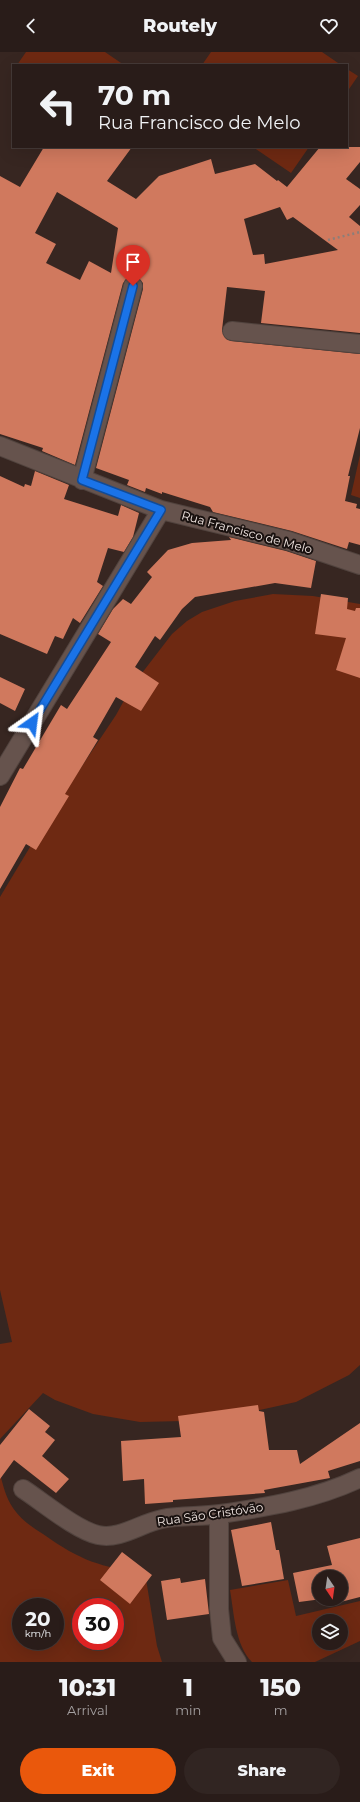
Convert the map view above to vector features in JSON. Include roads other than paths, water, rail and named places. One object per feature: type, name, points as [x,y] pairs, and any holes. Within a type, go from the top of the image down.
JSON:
[{"type":"street","points":[[82,480],[133,286]]},
{"type":"street","points":[[232,331],[360,344]]},
{"type":"street","name":"Rua Francisco de Melo","points":[[0,446],[82,480],[161,510],[289,541],[360,565]]},
{"type":"street","points":[[0,776],[161,510]]},
{"type":"street","name":"Rua São Cristóvão","points":[[23,1489],[78,1526],[99,1535],[123,1533],[161,1519],[218,1514],[312,1497],[339,1488],[360,1478]]},
{"type":"street","points":[[218,1514],[219,1609],[222,1638],[237,1662]]}]
